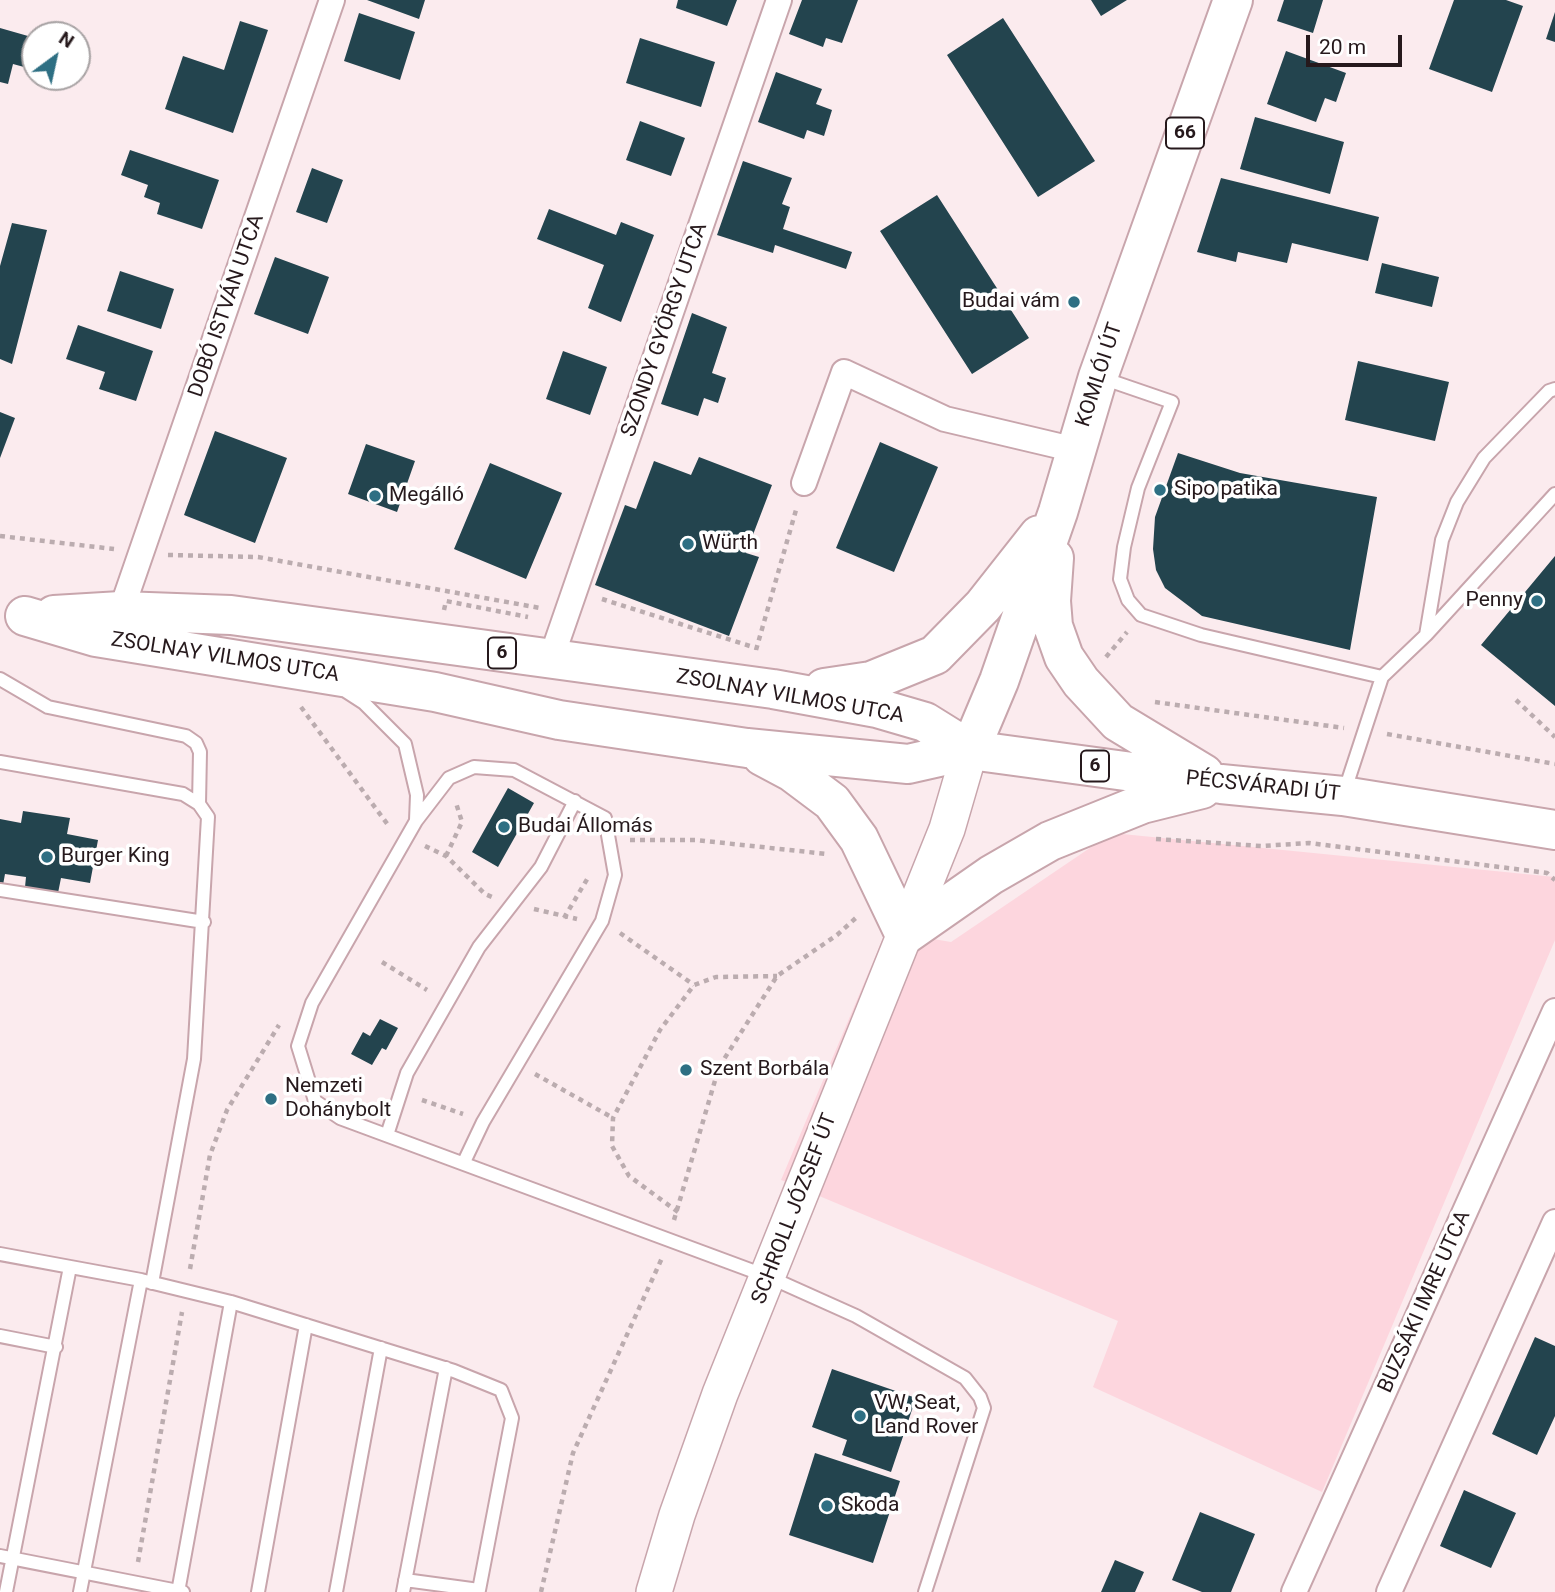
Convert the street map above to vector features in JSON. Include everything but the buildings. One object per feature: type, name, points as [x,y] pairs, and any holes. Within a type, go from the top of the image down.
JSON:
[{"type":"main road","name":"KOMLÓI ÚT","points":[[970,750],[999,681],[1058,512],[1098,377],[1233,0]]},
{"type":"main road","points":[[773,689],[835,687],[871,681],[935,654],[983,606],[1058,512]]},
{"type":"main road","points":[[1058,512],[1051,601],[1053,625],[1063,657],[1090,695],[1118,722],[1221,784]]},
{"type":"main road","name":"ZSOLNAY VILMOS UTCA","points":[[12,615],[121,611],[231,615],[773,689],[877,708],[925,722],[970,750]]},
{"type":"main road","name":"ZSOLNAY VILMOS UTCA","points":[[12,615],[308,690],[435,692],[559,720],[747,748],[867,762],[908,764],[970,750]]},
{"type":"main road","points":[[747,748],[793,772],[832,802],[859,839],[905,935],[991,875],[1050,841],[1142,804],[1221,784]]},
{"type":"main road","name":"PÉCSVÁRADI ÚT","points":[[970,750],[1221,784],[1343,796],[1555,830]]},
{"type":"main road","name":"SCHROLL JÓZSEF ÚT","points":[[654,1592],[677,1515],[720,1394],[769,1277],[865,1027],[947,829],[970,750]]},
{"type":"street","name":"DOBÓ ISTVÁN UTCA","points":[[121,611],[332,0]]},
{"type":"street","name":"SZONDY GYÖRGY UTCA","points":[[551,659],[779,0]]},
{"type":"street","points":[[804,483],[844,372],[945,419],[1076,450]]},
{"type":"street","name":"BUZSÁKI IMRE UTCA","points":[[1294,1592],[1555,1011]]},
{"type":"street","points":[[1389,1592],[1555,1222]]},
{"type":"lane","points":[[1098,377],[1172,402],[1138,488],[1124,547],[1120,579],[1128,600],[1142,615],[1201,635],[1382,677]]},
{"type":"lane","points":[[1426,635],[1442,540],[1457,502],[1484,458],[1549,391],[1555,389]]},
{"type":"lane","points":[[1343,796],[1382,677],[1426,635],[1555,494]]},
{"type":"lane","points":[[0,679],[48,707],[186,736],[196,743],[200,752],[199,804]]},
{"type":"lane","points":[[308,690],[364,703],[405,744],[417,794],[416,821]]},
{"type":"lane","points":[[0,762],[183,794],[199,804],[208,817],[194,1059],[80,1592]]},
{"type":"lane","points":[[464,1162],[483,1122],[602,921],[615,875],[611,840],[605,818],[514,770],[474,766],[449,778],[416,821],[312,1003],[298,1046],[315,1101],[340,1118],[769,1277],[856,1316],[965,1378],[980,1397],[984,1408],[925,1592]]},
{"type":"lane","points":[[387,1135],[407,1073],[479,947],[541,867],[575,801]]},
{"type":"lane","points":[[0,890],[204,922]]},
{"type":"lane","points":[[0,1254],[146,1281],[231,1302],[446,1368],[501,1390],[512,1418],[479,1590],[404,1586],[446,1368]]},
{"type":"lane","points":[[6,1592],[6,1557],[56,1347],[70,1267]]},
{"type":"lane","points":[[6,1557],[180,1592],[231,1302]]},
{"type":"lane","points":[[258,1592],[306,1325]]},
{"type":"lane","points":[[0,1336],[56,1347]]},
{"type":"lane","points":[[336,1592],[381,1348]]},
{"type":"path","points":[[754,657],[804,483]]},
{"type":"path","points":[[0,536],[142,552],[258,557],[549,610],[562,624]]},
{"type":"path","points":[[574,590],[756,648]]},
{"type":"path","points":[[446,601],[562,624]]},
{"type":"path","points":[[308,690],[394,833],[446,856],[485,894],[564,918],[602,921],[694,985]]},
{"type":"path","points":[[1516,700],[1555,737]]},
{"type":"path","points":[[1147,701],[1364,731],[1555,764]]},
{"type":"path","points":[[1142,838],[1261,846],[1308,843],[1547,873],[1555,880]]},
{"type":"path","points":[[564,918],[611,840],[696,840],[838,855]]},
{"type":"path","points":[[382,962],[427,990]]},
{"type":"path","points":[[677,1212],[629,1176],[612,1146],[613,1118],[660,1030],[694,985],[716,977],[777,976]]},
{"type":"path","points":[[517,1065],[613,1118]]},
{"type":"path","points":[[400,1094],[483,1122]]},
{"type":"shaded area","points":[[1112,833],[1555,877],[1555,940],[1322,1492],[1093,1387],[1118,1321],[781,1180],[886,931],[951,942]]},
{"type":"place","name":"Budai vám","points":[[1074,302]]},
{"type":"place","name":"Sipo patika","points":[[1160,490]]},
{"type":"place","name":"Megálló","points":[[375,496]]},
{"type":"place","name":"Würth","points":[[688,544]]},
{"type":"place","name":"Penny","points":[[1537,601]]},
{"type":"place","name":"Budai Állomás","points":[[504,827]]},
{"type":"place","name":"Burger King","points":[[47,857]]},
{"type":"place","name":"Szent Borbála","points":[[686,1070]]},
{"type":"place","name":"Nemzeti Dohánybolt","points":[[271,1099]]},
{"type":"place","name":"VW, Seat, Land Rover","points":[[860,1416]]},
{"type":"place","name":"Skoda","points":[[827,1506]]}]
